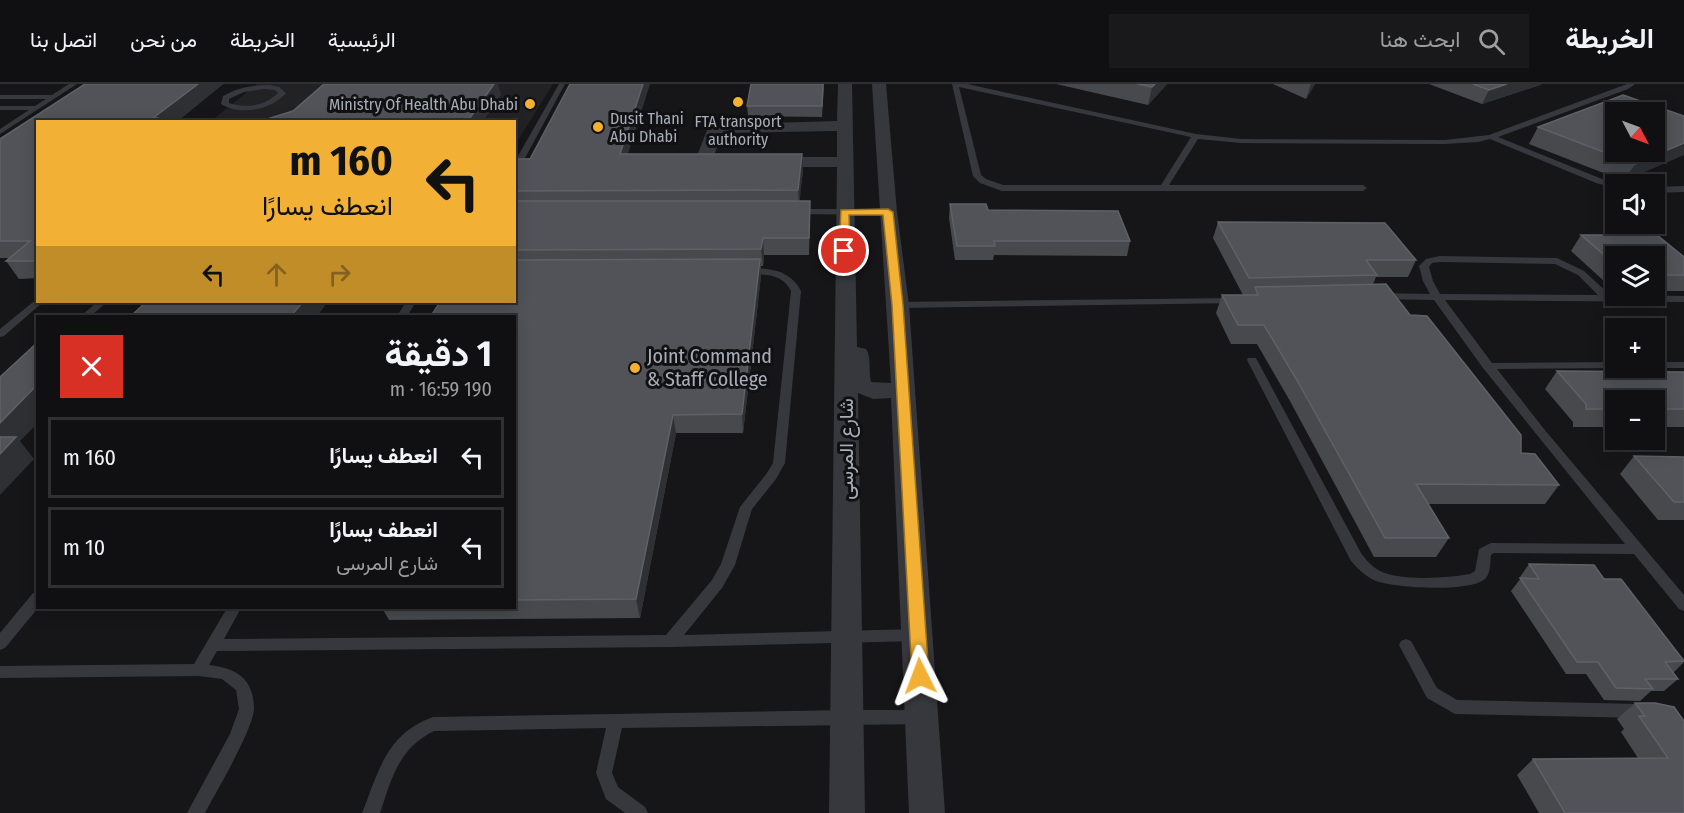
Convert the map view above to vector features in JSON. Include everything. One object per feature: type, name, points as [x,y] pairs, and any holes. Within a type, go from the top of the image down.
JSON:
[{"type":"street","name":"شارع المرسى","points":[[845,84],[847,813]]},
{"type":"street","points":[[879,84],[888,212],[898,305],[927,813]]},
{"type":"street","points":[[844,126],[716,128],[704,161],[844,162]]},
{"type":"street","points":[[845,310],[858,319],[858,376],[861,386],[873,392],[903,390]]},
{"type":"lane","points":[[0,132],[74,84]]},
{"type":"lane","points":[[516,167],[562,84]]},
{"type":"lane","points":[[1363,188],[1013,189],[983,181],[977,176],[956,84],[1196,136],[1277,142],[1445,142],[1491,137],[1632,84]]},
{"type":"lane","points":[[254,86],[277,88],[282,93],[274,100],[256,106],[237,108],[225,104],[226,98],[230,95],[254,86]]},
{"type":"lane","points":[[0,97],[52,97]]},
{"type":"lane","points":[[0,108],[36,108]]},
{"type":"lane","points":[[1163,189],[1196,136]]},
{"type":"lane","points":[[1491,137],[1605,183]]},
{"type":"lane","points":[[1665,190],[1684,189]]},
{"type":"lane","points":[[786,212],[888,212]]},
{"type":"lane","points":[[1605,296],[1571,266],[1557,261],[1440,259],[1429,261],[1424,266],[1424,273],[1438,296],[1487,366],[1684,605]]},
{"type":"lane","points":[[670,641],[717,584],[728,565],[746,507],[772,476],[779,463],[796,291],[788,279],[780,275],[759,271],[736,271]]},
{"type":"lane","points":[[1367,296],[1605,298]]},
{"type":"lane","points":[[1665,299],[1684,299]]},
{"type":"lane","points":[[898,305],[1248,300]]},
{"type":"lane","points":[[0,334],[36,303]]},
{"type":"lane","points":[[87,315],[101,303]]},
{"type":"lane","points":[[1252,360],[1356,557],[1369,571],[1378,576],[1399,581],[1466,581],[1477,578],[1483,571],[1484,554],[1491,548],[1638,549]]},
{"type":"lane","points":[[1487,366],[1605,365]]},
{"type":"lane","points":[[1665,365],[1684,365]]},
{"type":"lane","points":[[0,644],[36,599]]},
{"type":"lane","points":[[198,670],[233,609]]},
{"type":"lane","points":[[213,645],[670,641],[918,635]]},
{"type":"lane","points":[[1406,645],[1432,693],[1455,707],[1637,711],[1655,714]]},
{"type":"lane","points":[[0,672],[198,670],[226,673],[243,687],[247,709],[237,736],[196,813]]},
{"type":"lane","points":[[371,813],[396,750],[406,738],[433,724],[922,717]]},
{"type":"lane","points":[[616,720],[604,773],[612,793],[639,813]]},
{"type":"shaded area","points":[[257,84],[553,84],[516,143],[516,120],[212,120]]},
{"type":"building","points":[[85,84],[198,84],[153,118],[157,118],[155,120],[36,120],[36,261],[6,261],[30,241],[0,241],[0,139]]},
{"type":"building","points":[[324,84],[494,84],[468,120],[264,120],[293,111]]},
{"type":"building","name":"Dusit Thani Abu Dhabi","points":[[570,84],[643,84],[620,154],[802,154],[798,190],[516,191],[516,159],[530,159]]},
{"type":"building","points":[[751,84],[823,84],[822,106],[747,106]]},
{"type":"building","points":[[1137,84],[1155,84],[1152,87]]},
{"type":"building","points":[[1473,84],[1507,84],[1489,90]]},
{"type":"building","points":[[1623,95],[1643,102],[1605,102],[1605,153],[1538,127]]},
{"type":"building","points":[[1665,109],[1684,116],[1684,143],[1665,151]]},
{"type":"building","points":[[516,201],[810,201],[809,238],[763,238],[761,249],[516,250]]},
{"type":"building","points":[[950,204],[986,204],[988,210],[1118,211],[1130,241],[994,241],[995,246],[957,246]]},
{"type":"building","points":[[1218,222],[1385,223],[1416,260],[1366,260],[1377,275],[1249,278]]},
{"type":"building","points":[[1581,235],[1657,235],[1684,257],[1684,275],[1665,275],[1665,246],[1605,246],[1605,256]]},
{"type":"building","points":[[760,259],[742,414],[673,415],[636,599],[516,600],[516,315],[432,315],[439,303],[516,303],[516,260]]},
{"type":"building","points":[[1386,284],[1410,315],[1427,316],[1521,435],[1521,453],[1535,454],[1559,485],[1416,484],[1449,538],[1385,538],[1264,325],[1238,325],[1222,295],[1258,295],[1255,287]]},
{"type":"building","points":[[145,303],[302,303],[292,315],[132,315]]},
{"type":"building","points":[[67,314],[132,315],[66,315]]},
{"type":"building","points":[[36,344],[36,387],[0,423],[0,377]]},
{"type":"building","points":[[1557,371],[1605,371],[1605,378],[1665,378],[1665,372],[1684,372],[1684,409],[1665,409],[1665,390],[1605,390],[1605,409],[1586,409],[1586,404]]},
{"type":"building","points":[[0,437],[16,437],[0,454]]},
{"type":"building","points":[[1634,456],[1684,457],[1684,502],[1674,502]]},
{"type":"building","points":[[1529,564],[1594,565],[1604,579],[1621,579],[1684,661],[1665,662],[1678,679],[1645,679],[1653,689],[1616,688],[1598,662],[1577,662],[1520,578],[1539,579]]},
{"type":"building","points":[[1635,703],[1655,703],[1674,707],[1684,721],[1684,813],[1565,813],[1533,759],[1668,758],[1639,716],[1645,716]]},
{"type":"place","name":"FTA transport authority","points":[[738,102]]},
{"type":"place","name":"Ministry Of Health Abu Dhabi","points":[[530,104]]},
{"type":"place","name":"Dusit Thani Abu Dhabi","points":[[598,127]]},
{"type":"place","name":"Joint Command & Staff College","points":[[635,368]]},
{"type":"route","points":[[844,251],[844,212],[888,212],[898,305],[920,676]]}]
